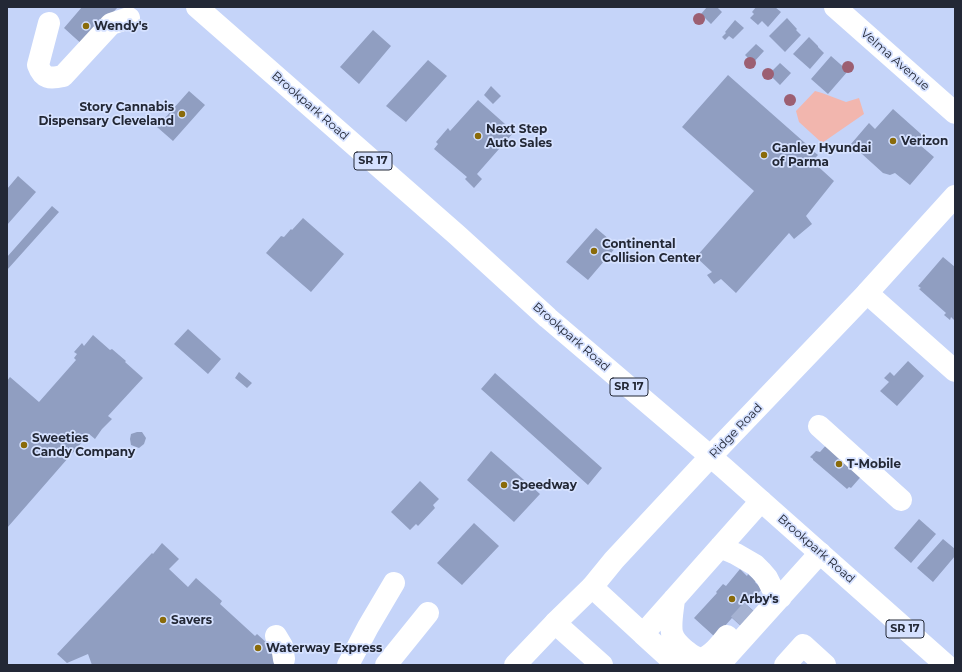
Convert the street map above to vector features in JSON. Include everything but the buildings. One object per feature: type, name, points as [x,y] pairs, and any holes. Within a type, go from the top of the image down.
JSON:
[{"type":"main road","name":"Brookpark Road","points":[[197,7],[461,239],[548,318],[761,501],[946,665]]},
{"type":"main road","name":"Velma Avenue","points":[[835,7],[955,113]]},
{"type":"main road","points":[[49,23],[38,65],[40,71],[44,75],[48,78],[54,78],[63,76],[111,24],[129,18]]},
{"type":"main road","name":"Ridge Road","points":[[515,665],[592,587],[614,560],[867,293],[955,196]]},
{"type":"main road","points":[[867,293],[955,371]]},
{"type":"main road","points":[[819,426],[901,500]]},
{"type":"main road","points":[[643,634],[761,501]]},
{"type":"main road","points":[[720,547],[755,565],[761,570],[776,592]]},
{"type":"main road","points":[[674,599],[672,633],[675,640],[691,655],[699,658],[706,656],[713,652],[745,617],[820,553]]},
{"type":"main road","points":[[348,665],[394,583]]},
{"type":"main road","points":[[592,587],[677,665]]},
{"type":"main road","points":[[719,665],[776,592]]},
{"type":"main road","points":[[386,665],[428,613]]},
{"type":"main road","points":[[555,623],[602,665]]},
{"type":"main road","points":[[276,636],[282,646],[284,659]]},
{"type":"main road","points":[[785,665],[803,645],[825,665]]},
{"type":"shaded area","points":[[815,91],[846,102],[859,98],[864,114],[822,143],[799,122],[796,111]]},
{"type":"tunnel","points":[[739,624],[752,610]]},
{"type":"place","name":"Wendy's","points":[[86,26]]},
{"type":"place","name":"Story Cannabis Dispensary Cleveland","points":[[182,114]]},
{"type":"place","name":"Next Step Auto Sales","points":[[478,136]]},
{"type":"place","name":"Verizon","points":[[893,141]]},
{"type":"place","name":"Ganley Hyundai of Parma","points":[[764,155]]},
{"type":"place","name":"Continental Collision Center","points":[[594,251]]},
{"type":"place","name":"Sweeties Candy Company","points":[[24,445]]},
{"type":"place","name":"T-Mobile","points":[[839,464]]},
{"type":"place","name":"Speedway","points":[[504,485]]},
{"type":"place","name":"Arby's","points":[[732,599]]},
{"type":"place","name":"Savers","points":[[163,620]]},
{"type":"place","name":"Waterway Express","points":[[258,648]]}]
